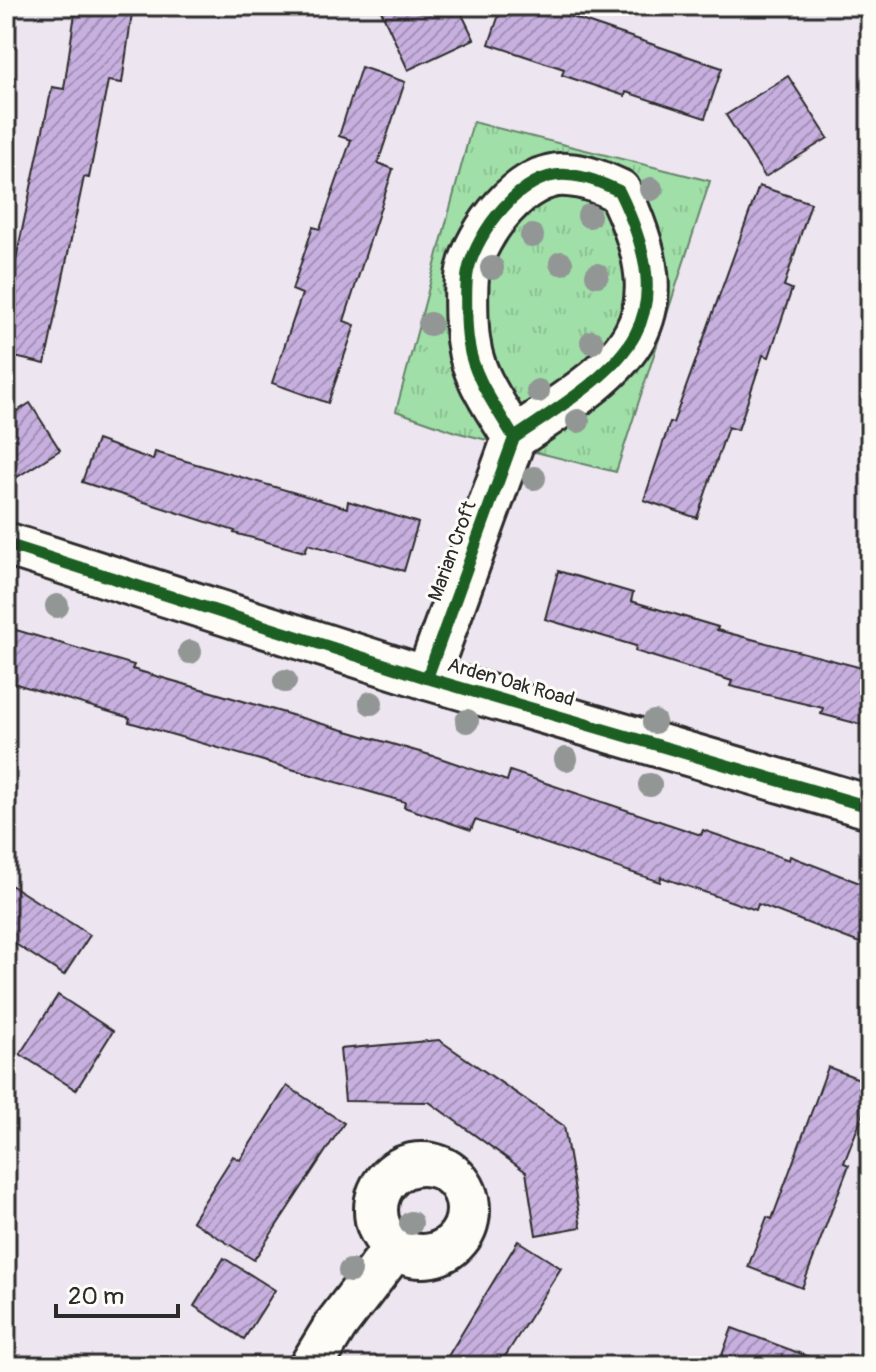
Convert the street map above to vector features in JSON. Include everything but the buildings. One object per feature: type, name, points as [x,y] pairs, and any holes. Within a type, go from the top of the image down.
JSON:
[{"type":"street","points":[[564,174],[594,180],[619,191],[633,218],[642,247],[648,290],[643,318],[624,355],[586,389],[514,438],[483,383],[469,346],[467,272],[487,228],[508,201],[535,182],[564,174]]},
{"type":"street","name":"Marian Croft","points":[[427,678],[514,438]]},
{"type":"street","name":"Arden Oak Road","points":[[6,544],[427,678],[870,807]]},
{"type":"street","points":[[311,1366],[336,1325],[395,1248]]},
{"type":"green space","points":[[473,122],[710,181],[616,472],[459,433],[396,411]]},
{"type":"cycle path","points":[[427,678],[514,438],[487,393],[471,357],[467,319],[468,271],[491,222],[518,193],[550,176],[587,178],[619,191],[638,239],[646,278],[644,311],[632,339],[613,364],[586,388],[514,438]]},
{"type":"cycle path","points":[[6,544],[427,678],[870,807]]}]
